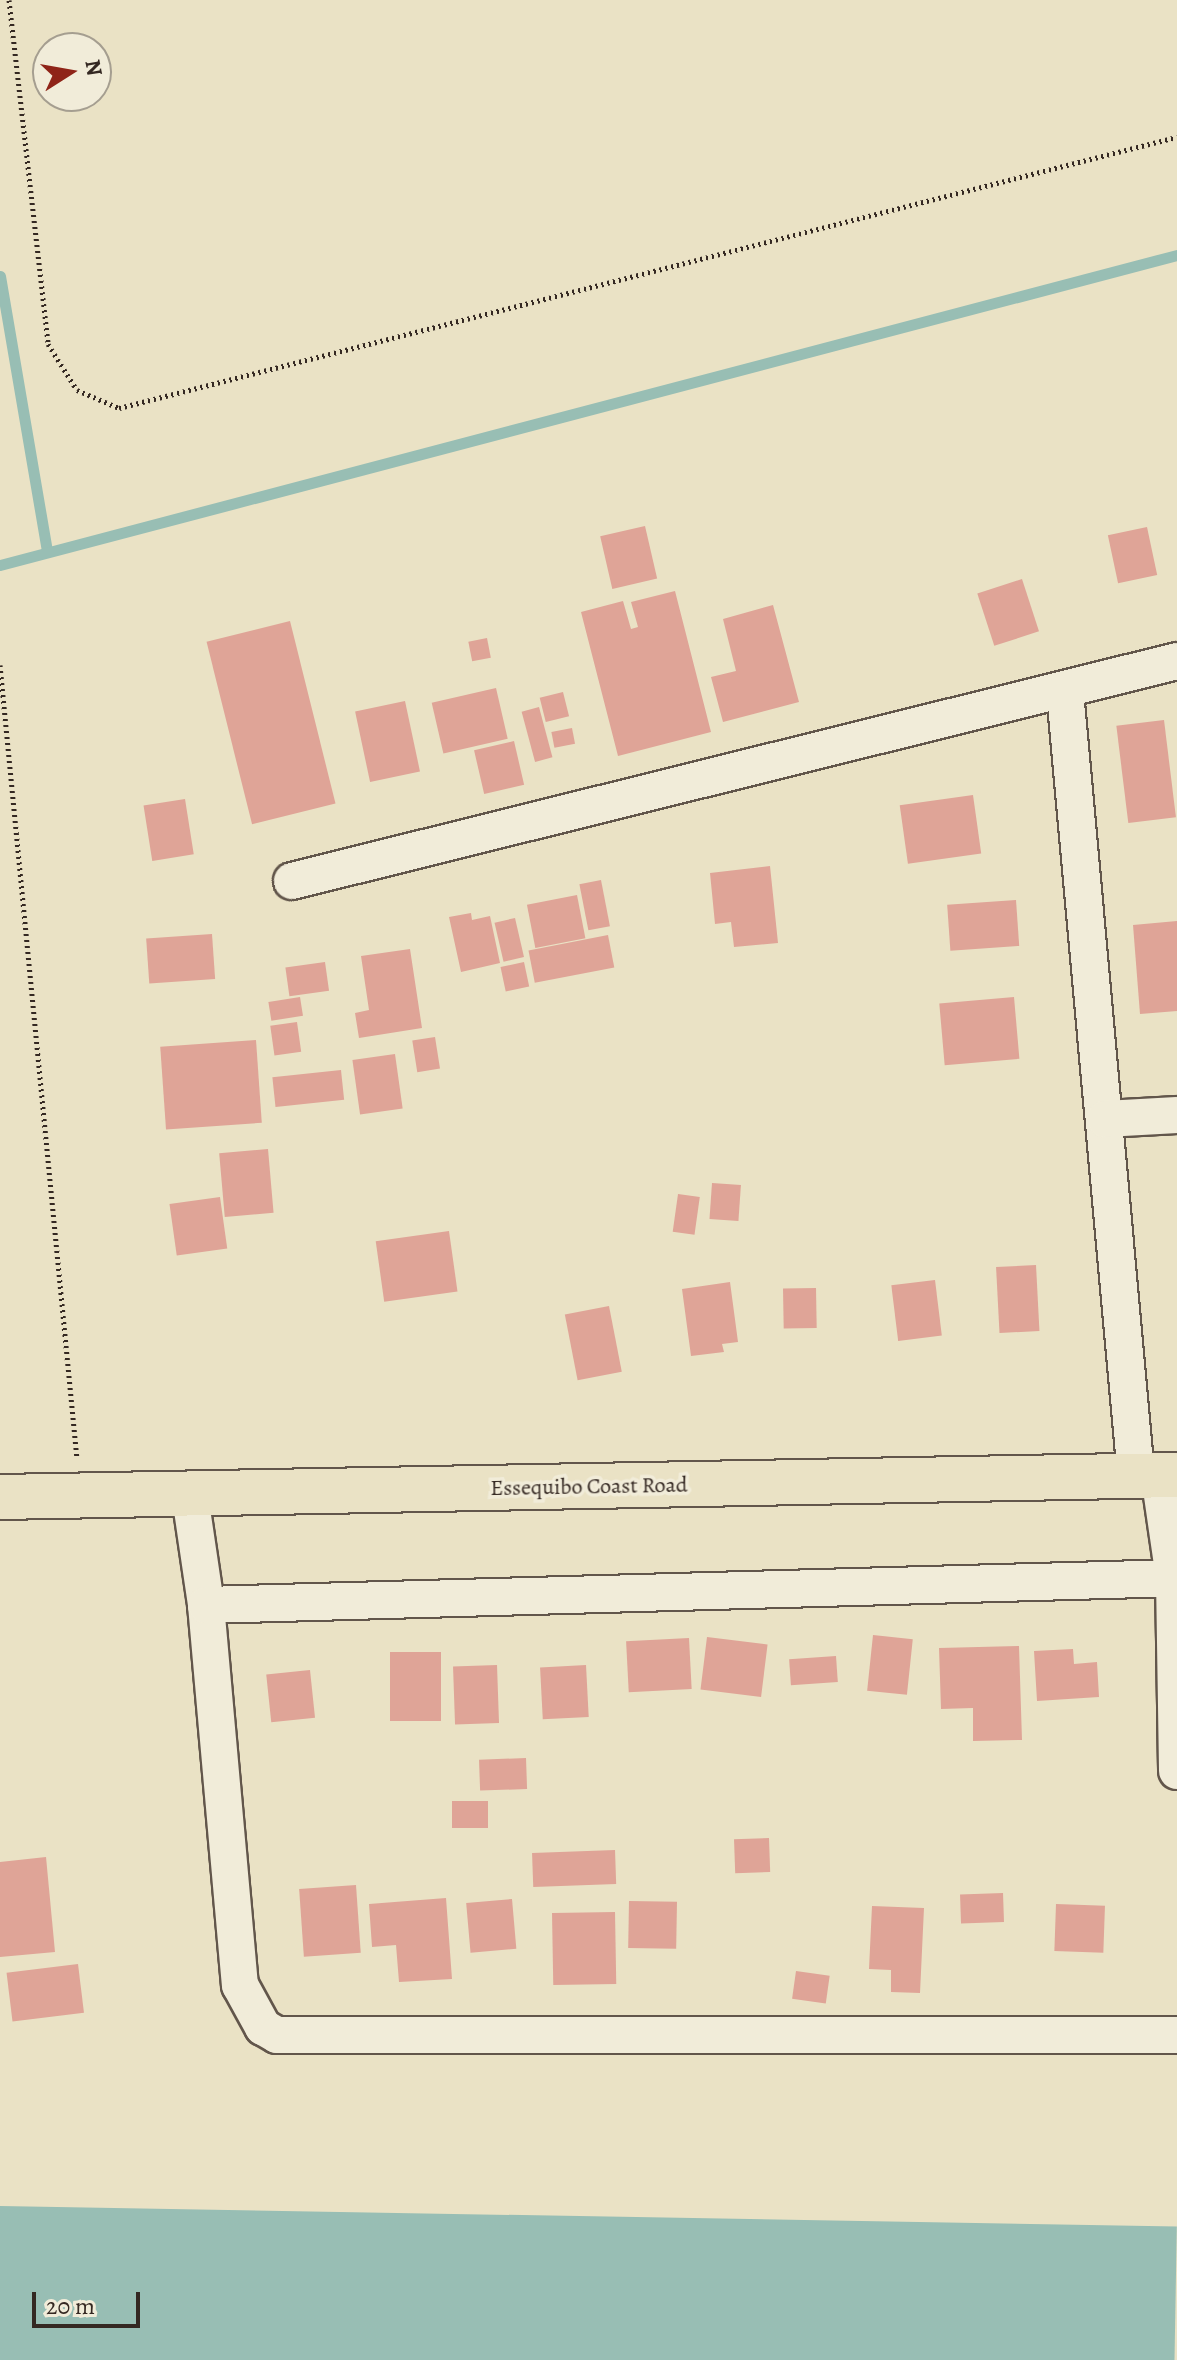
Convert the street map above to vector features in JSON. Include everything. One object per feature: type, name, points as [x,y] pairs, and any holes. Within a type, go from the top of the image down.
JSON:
[{"type":"main road","name":"Essequibo Coast Road","points":[[0,1497],[190,1496],[1157,1475]]},
{"type":"street","points":[[292,881],[1065,692],[1177,661]]},
{"type":"street","points":[[1065,692],[1105,1119],[1157,1475],[1176,1578],[1177,1771]]},
{"type":"street","points":[[1105,1119],[1177,1115]]},
{"type":"street","points":[[190,1496],[206,1605],[240,1985],[263,2027],[277,2035],[1177,2035]]},
{"type":"street","points":[[206,1605],[1176,1578]]},
{"type":"path","points":[[9,0],[48,344],[77,390],[119,408],[1177,137]]},
{"type":"path","points":[[0,665],[81,1496]]},
{"type":"water","points":[[0,2206],[1177,2227],[1174,2360],[0,2360]]},
{"type":"building","points":[[645,526],[657,579],[612,589],[600,536]]},
{"type":"building","points":[[1147,527],[1157,575],[1118,583],[1108,535]]},
{"type":"building","points":[[1022,579],[1039,631],[994,646],[977,594]]},
{"type":"building","points":[[675,591],[711,732],[618,756],[581,612],[623,601],[631,629],[638,627],[631,602]]},
{"type":"building","points":[[773,605],[799,702],[723,722],[711,677],[736,671],[723,619]]},
{"type":"building","points":[[290,621],[335,803],[252,824],[207,642]]},
{"type":"building","points":[[487,638],[491,658],[472,661],[468,642]]},
{"type":"building","points":[[496,688],[508,739],[443,754],[432,703]]},
{"type":"building","points":[[563,692],[569,716],[546,722],[540,698]]},
{"type":"building","points":[[405,701],[420,771],[370,782],[355,712]]},
{"type":"building","points":[[539,707],[552,757],[535,762],[522,712]]},
{"type":"building","points":[[1164,720],[1176,817],[1128,823],[1116,726]]},
{"type":"building","points":[[572,728],[575,744],[554,748],[551,732]]},
{"type":"building","points":[[514,741],[524,785],[484,794],[474,750]]},
{"type":"building","points":[[973,795],[981,853],[908,864],[900,805]]},
{"type":"building","points":[[185,799],[194,854],[152,861],[144,806]]},
{"type":"building","points":[[770,866],[778,943],[734,947],[731,922],[715,924],[710,873]]},
{"type":"building","points":[[601,880],[610,926],[588,930],[579,884]]},
{"type":"building","points":[[577,895],[585,938],[535,948],[527,905]]},
{"type":"building","points":[[1016,900],[1019,946],[950,951],[947,905]]},
{"type":"building","points":[[471,913],[472,920],[490,916],[500,963],[461,972],[449,917]]},
{"type":"building","points":[[515,918],[524,957],[504,962],[495,923]]},
{"type":"building","points":[[1177,921],[1177,1011],[1140,1014],[1133,925]]},
{"type":"building","points":[[212,934],[215,979],[149,983],[146,939]]},
{"type":"building","points":[[608,935],[614,967],[535,983],[528,950]]},
{"type":"building","points":[[410,949],[422,1028],[359,1038],[355,1013],[369,1010],[361,956]]},
{"type":"building","points":[[325,962],[329,991],[289,996],[285,968]]},
{"type":"building","points":[[524,962],[529,986],[506,991],[501,967]]},
{"type":"building","points":[[300,997],[303,1016],[271,1021],[268,1002]]},
{"type":"building","points":[[1014,997],[1019,1059],[945,1065],[939,1004]]},
{"type":"building","points":[[297,1022],[301,1052],[274,1055],[270,1026]]},
{"type":"building","points":[[435,1037],[440,1069],[417,1072],[412,1041]]},
{"type":"building","points":[[256,1040],[262,1123],[166,1129],[160,1047]]},
{"type":"building","points":[[395,1054],[403,1108],[360,1114],[352,1060]]},
{"type":"building","points":[[341,1070],[344,1100],[276,1107],[272,1077]]},
{"type":"building","points":[[268,1149],[274,1213],[225,1217],[219,1153]]},
{"type":"building","points":[[712,1183],[741,1185],[738,1221],[709,1219]]},
{"type":"building","points":[[678,1194],[700,1197],[694,1235],[673,1232]]},
{"type":"building","points":[[220,1197],[227,1248],[177,1256],[169,1204]]},
{"type":"building","points":[[449,1231],[457,1291],[384,1302],[376,1241]]},
{"type":"building","points":[[1036,1265],[1039,1331],[1000,1333],[996,1267]]},
{"type":"building","points":[[935,1280],[942,1336],[898,1341],[891,1285]]},
{"type":"building","points":[[730,1282],[738,1342],[722,1344],[724,1352],[691,1356],[682,1289]]},
{"type":"building","points":[[816,1288],[817,1328],[784,1329],[783,1289]]},
{"type":"building","points":[[609,1306],[622,1372],[578,1380],[565,1315]]},
{"type":"building","points":[[873,1635],[913,1639],[907,1695],[867,1691]]},
{"type":"building","points":[[707,1637],[768,1644],[761,1697],[701,1690]]},
{"type":"building","points":[[689,1638],[692,1689],[629,1692],[626,1641]]},
{"type":"building","points":[[1019,1646],[1022,1740],[973,1741],[973,1708],[941,1709],[939,1648]]},
{"type":"building","points":[[1073,1649],[1074,1664],[1097,1662],[1099,1697],[1037,1701],[1034,1651]]},
{"type":"building","points":[[390,1652],[441,1652],[441,1721],[390,1721]]},
{"type":"building","points":[[836,1656],[838,1682],[791,1685],[789,1659]]},
{"type":"building","points":[[497,1665],[499,1723],[455,1725],[453,1667]]},
{"type":"building","points":[[586,1665],[589,1717],[543,1719],[540,1667]]},
{"type":"building","points":[[310,1670],[315,1718],[271,1722],[266,1675]]},
{"type":"building","points":[[526,1758],[527,1789],[480,1791],[479,1760]]},
{"type":"building","points":[[452,1801],[488,1801],[488,1828],[452,1828]]},
{"type":"building","points":[[769,1838],[770,1872],[735,1873],[734,1839]]},
{"type":"building","points":[[615,1850],[616,1884],[533,1887],[532,1853]]},
{"type":"building","points":[[46,1857],[55,1952],[0,1957],[0,1862]]},
{"type":"building","points":[[356,1885],[361,1953],[304,1957],[299,1889]]},
{"type":"building","points":[[1003,1893],[1004,1922],[961,1923],[960,1895]]},
{"type":"building","points":[[446,1898],[452,1979],[399,1982],[396,1945],[372,1947],[369,1904]]},
{"type":"building","points":[[512,1899],[516,1949],[471,1953],[466,1903]]},
{"type":"building","points":[[629,1901],[677,1902],[676,1949],[628,1948]]},
{"type":"building","points":[[1056,1904],[1105,1906],[1103,1953],[1054,1951]]},
{"type":"building","points":[[872,1906],[924,1908],[920,1993],[891,1992],[891,1970],[869,1969]]},
{"type":"building","points":[[615,1912],[616,1984],[553,1985],[552,1913]]},
{"type":"building","points":[[78,1964],[84,2013],[13,2021],[7,1973]]},
{"type":"building","points":[[796,1971],[830,1976],[826,2003],[792,1999]]},
{"type":"waterway","points":[[0,565],[1177,255]]},
{"type":"waterway","points":[[0,276],[47,552]]}]
